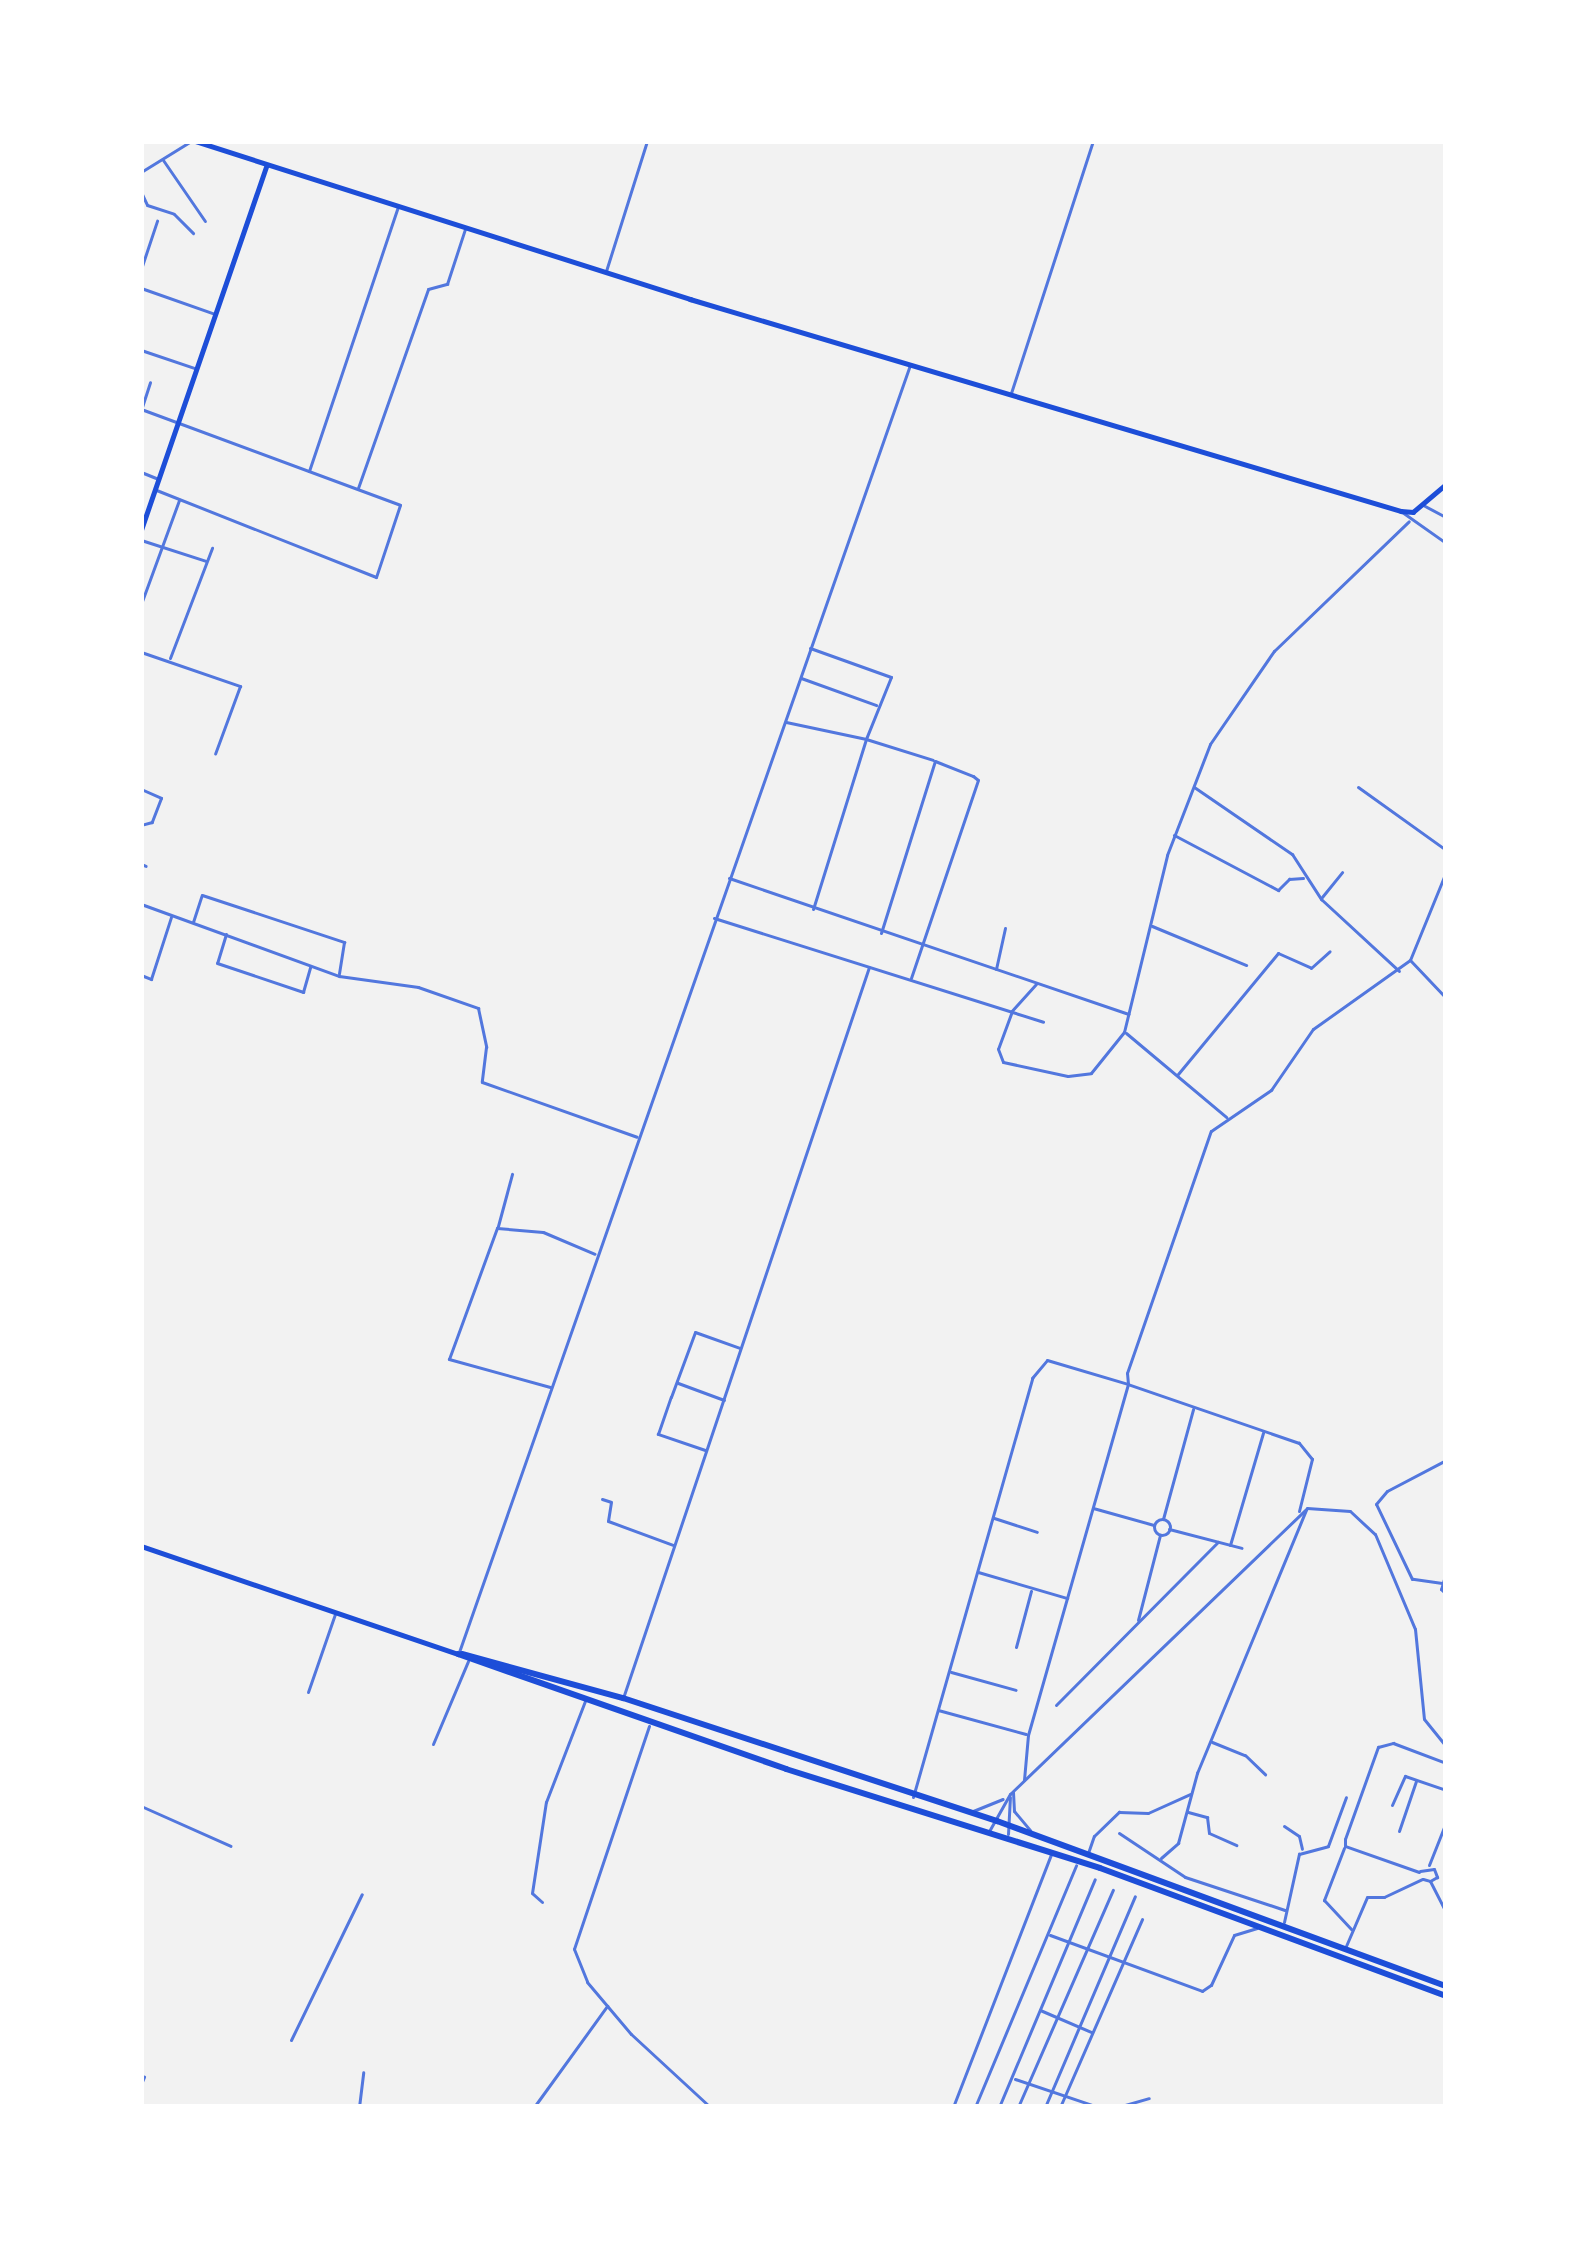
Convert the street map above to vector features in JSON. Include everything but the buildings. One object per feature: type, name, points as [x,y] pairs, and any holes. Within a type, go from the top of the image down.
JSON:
[{"type":"highway","points":[[458,1654],[472,1653],[622,1698],[993,1820],[1446,1986]]},
{"type":"highway","points":[[458,1654],[988,1835],[1052,1852],[1446,1996]]},
{"type":"main road","points":[[193,141],[605,271],[1401,511],[1423,505],[1446,484]]},
{"type":"main road","points":[[141,530],[145,507],[160,479],[266,167]]},
{"type":"main road","points":[[141,1546],[458,1654]]},
{"type":"street","points":[[141,172],[193,141]]},
{"type":"street","points":[[605,271],[647,141]]},
{"type":"street","points":[[1010,395],[1093,141]]},
{"type":"street","points":[[163,160],[205,221]]},
{"type":"street","points":[[141,192],[148,205],[174,214],[193,233]]},
{"type":"street","points":[[309,473],[398,207]]},
{"type":"street","points":[[141,269],[157,221]]},
{"type":"street","points":[[358,489],[428,289],[447,284],[465,227]]},
{"type":"street","points":[[141,288],[217,315]]},
{"type":"street","points":[[141,350],[198,369]]},
{"type":"street","points":[[458,1654],[910,364]]},
{"type":"street","points":[[150,382],[141,409],[400,505],[376,577],[156,490]]},
{"type":"street","points":[[141,472],[160,479]]},
{"type":"street","points":[[142,600],[179,499]]},
{"type":"street","points":[[1423,505],[1446,517]]},
{"type":"street","points":[[1401,511],[1446,543]]},
{"type":"street","points":[[1036,984],[1012,1011],[998,1048],[1003,1062],[1068,1076],[1090,1073],[1124,1032],[1173,835],[1210,744],[1274,651],[1409,521]]},
{"type":"street","points":[[141,540],[206,561]]},
{"type":"street","points":[[169,662],[212,548]]},
{"type":"street","points":[[811,648],[891,676],[866,739],[813,909]]},
{"type":"street","points":[[141,652],[240,686],[215,754]]},
{"type":"street","points":[[800,677],[878,706]]},
{"type":"street","points":[[784,722],[866,739],[978,780],[926,946],[910,978]]},
{"type":"street","points":[[881,933],[934,761]]},
{"type":"street","points":[[1192,786],[1292,854],[1321,899],[1399,971]]},
{"type":"street","points":[[1358,787],[1446,850]]},
{"type":"street","points":[[141,789],[160,799],[152,822],[141,825]]},
{"type":"street","points":[[1173,835],[1278,890],[1289,880],[1304,878]]},
{"type":"street","points":[[1321,899],[1342,872]]},
{"type":"street","points":[[1024,1780],[1028,1735],[1128,1384],[1203,1143],[1226,1117],[1271,1090],[1313,1029],[1410,960],[1446,872]]},
{"type":"street","points":[[728,878],[1129,1014]]},
{"type":"street","points":[[193,922],[202,895],[344,942],[339,976]]},
{"type":"street","points":[[141,904],[339,976],[418,987],[478,1008],[478,1027],[486,1047],[482,1082],[638,1138]]},
{"type":"street","points":[[141,975],[151,979],[172,914]]},
{"type":"street","points":[[714,918],[1043,1022]]},
{"type":"street","points":[[1150,926],[1183,934],[1246,965]]},
{"type":"street","points":[[996,971],[1005,928]]},
{"type":"street","points":[[227,933],[217,963],[302,992],[310,966]]},
{"type":"street","points":[[1178,1074],[1278,953],[1311,968],[1330,951]]},
{"type":"street","points":[[1410,960],[1446,998]]},
{"type":"street","points":[[622,1698],[869,967]]},
{"type":"street","points":[[1124,1032],[1226,1117]]},
{"type":"street","points":[[512,1174],[449,1359],[550,1388]]},
{"type":"street","points":[[497,1228],[543,1232],[597,1254]]},
{"type":"street","points":[[707,1451],[658,1434],[694,1331],[742,1349]]},
{"type":"street","points":[[913,1797],[1040,1362],[1054,1360],[1299,1443],[1312,1459],[1299,1511]]},
{"type":"street","points":[[676,1382],[724,1400]]},
{"type":"street","points":[[1154,1526],[1163,1519],[1194,1408]]},
{"type":"street","points":[[1230,1545],[1263,1431]]},
{"type":"street","points":[[1442,1583],[1412,1579],[1376,1504],[1387,1491],[1446,1460]]},
{"type":"street","points":[[602,1499],[610,1502],[608,1521],[675,1546]]},
{"type":"street","points":[[1093,1508],[1154,1526],[1160,1535]]},
{"type":"street","points":[[1161,1858],[1178,1843],[1192,1793],[1306,1508]]},
{"type":"street","points":[[988,1835],[1014,1790],[1306,1508],[1350,1510],[1376,1534],[1415,1629],[1424,1719],[1446,1746]]},
{"type":"street","points":[[992,1518],[1037,1532]]},
{"type":"street","points":[[1163,1519],[1169,1529],[1242,1548]]},
{"type":"street","points":[[1137,1623],[1160,1535],[1169,1529]]},
{"type":"street","points":[[1056,1705],[1218,1542]]},
{"type":"street","points":[[976,1571],[1067,1598]]},
{"type":"street","points":[[1446,1571],[1442,1583],[1446,1594]]},
{"type":"street","points":[[1016,1647],[1032,1588]]},
{"type":"street","points":[[308,1692],[336,1613]]},
{"type":"street","points":[[433,1744],[468,1661]]},
{"type":"street","points":[[949,1671],[1016,1690]]},
{"type":"street","points":[[542,1902],[532,1893],[546,1802],[586,1700]]},
{"type":"street","points":[[938,1710],[1028,1735]]},
{"type":"street","points":[[651,1721],[574,1949],[587,1982],[631,2034],[710,2107]]},
{"type":"street","points":[[1212,1742],[1245,1754],[1265,1774]]},
{"type":"street","points":[[1352,1929],[1324,1900],[1378,1748],[1393,1743],[1446,1763]]},
{"type":"street","points":[[1393,1805],[1402,1777],[1446,1790]]},
{"type":"street","points":[[1399,1831],[1417,1780]]},
{"type":"street","points":[[963,1812],[992,1805],[1014,1790]]},
{"type":"street","points":[[1006,1840],[1007,1808],[1014,1790]]},
{"type":"street","points":[[1014,1790],[1016,1816],[1040,1838]]},
{"type":"street","points":[[1088,1855],[1094,1836],[1119,1812],[1148,1813],[1192,1793]]},
{"type":"street","points":[[1302,1851],[1328,1846],[1346,1797]]},
{"type":"street","points":[[141,1805],[231,1846]]},
{"type":"street","points":[[1186,1812],[1207,1816],[1208,1832],[1236,1845]]},
{"type":"street","points":[[1345,1948],[1367,1897],[1384,1897],[1429,1867],[1446,1822]]},
{"type":"street","points":[[1283,1925],[1302,1851],[1299,1836],[1284,1826]]},
{"type":"street","points":[[1119,1833],[1185,1877],[1285,1910]]},
{"type":"street","points":[[1345,1846],[1446,1882]]},
{"type":"street","points":[[953,2107],[1052,1852]]},
{"type":"street","points":[[975,2107],[1078,1861]]},
{"type":"street","points":[[1429,1867],[1446,1912]]},
{"type":"street","points":[[999,2107],[1095,1879]]},
{"type":"street","points":[[1018,2107],[1112,1890]]},
{"type":"street","points":[[291,2040],[362,1894]]},
{"type":"street","points":[[1045,2107],[1135,1896]]},
{"type":"street","points":[[1060,2107],[1142,1919]]},
{"type":"street","points":[[1050,1935],[1202,1991],[1211,1985],[1234,1935],[1259,1928]]},
{"type":"street","points":[[534,2107],[609,2004]]},
{"type":"street","points":[[1040,2010],[1092,2032]]},
{"type":"street","points":[[359,2107],[363,2072]]},
{"type":"street","points":[[141,2084],[144,2077]]},
{"type":"street","points":[[1012,2077],[1051,2095],[1098,2107]]},
{"type":"street","points":[[1118,2107],[1150,2098]]}]
